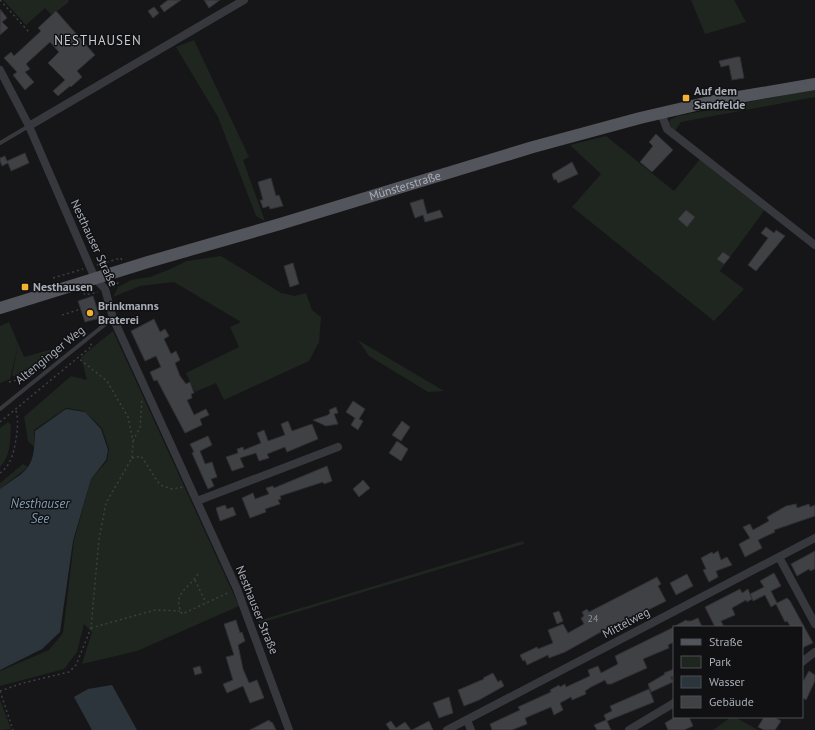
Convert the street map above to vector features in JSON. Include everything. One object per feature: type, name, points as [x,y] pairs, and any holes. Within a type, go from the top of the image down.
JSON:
[{"type":"main road","name":"Münsterstraße","points":[[0,308],[93,272],[280,224],[533,147],[661,113],[709,102],[815,84]]},
{"type":"street","points":[[29,126],[244,0]]},
{"type":"street","name":"Nesthauser Straße","points":[[0,70],[29,126],[93,272],[105,289],[113,318],[237,589],[289,730]]},
{"type":"street","points":[[661,113],[667,129],[815,245]]},
{"type":"street","points":[[197,501],[338,447]]},
{"type":"street","name":"Mittelweg","points":[[447,730],[815,538]]},
{"type":"street","points":[[779,557],[815,624]]},
{"type":"street","points":[[803,661],[815,652]]},
{"type":"street","points":[[629,730],[673,704]]},
{"type":"street","points":[[467,720],[471,730]]},
{"type":"lane","points":[[0,143],[29,126]]},
{"type":"lane","name":"Altenginger Weg","points":[[0,409],[113,318]]},
{"type":"path","points":[[0,0],[29,32]]},
{"type":"path","points":[[53,278],[93,272]]},
{"type":"path","points":[[62,315],[81,309]]},
{"type":"path","points":[[0,422],[92,346],[86,339]]},
{"type":"path","points":[[13,730],[0,691],[23,683],[69,672],[76,665],[91,628],[99,539],[106,503],[132,458],[133,441],[128,417],[107,381],[78,358]]},
{"type":"path","points":[[9,382],[30,377],[34,381]]},
{"type":"path","points":[[133,441],[140,427],[142,396],[148,393]]},
{"type":"path","points":[[0,473],[9,463],[13,454],[17,424],[17,412],[15,409]]},
{"type":"path","points":[[132,458],[141,456],[160,485],[172,488],[191,486]]},
{"type":"path","points":[[180,611],[178,601],[183,589],[194,580],[198,574]]},
{"type":"path","points":[[194,580],[206,603]]},
{"type":"path","points":[[91,628],[155,610],[180,611],[182,614],[237,589]]},
{"type":"green space","points":[[3,0],[68,0],[69,2],[52,15],[45,8],[26,25]]},
{"type":"green space","points":[[691,0],[734,0],[746,22],[705,34]]},
{"type":"green space","points":[[194,40],[249,157],[243,160],[265,221],[256,216],[218,117],[176,47]]},
{"type":"green space","points":[[815,89],[815,97],[681,122],[675,131],[668,123],[671,119],[678,116]]},
{"type":"green space","points":[[606,136],[674,191],[700,159],[766,208],[720,271],[744,289],[714,321],[572,207],[601,174],[570,145]]},
{"type":"green space","points":[[221,256],[281,293],[295,296],[306,293],[312,310],[321,317],[319,342],[309,361],[224,400],[216,383],[195,392],[186,373],[239,347],[230,327],[241,322],[174,282],[140,286],[113,297],[118,287],[131,280],[150,277],[187,261]]},
{"type":"green space","points":[[9,322],[24,357],[64,346],[53,359],[35,371],[25,376],[12,376],[18,345],[10,379],[0,383],[0,326]]},
{"type":"green space","points":[[113,331],[239,606],[137,651],[82,664],[92,632],[84,624],[77,652],[64,669],[0,686],[0,671],[49,650],[63,633],[74,541],[91,479],[107,461],[109,449],[102,428],[84,411],[66,408],[34,430],[34,447],[28,441],[24,417],[71,376],[87,380],[81,357]]},
{"type":"green space","points":[[358,340],[444,391],[428,392],[369,356]]},
{"type":"green space","points":[[8,422],[11,425],[9,448],[6,458],[0,467],[0,428]]},
{"type":"green space","points":[[23,464],[28,467],[0,489],[0,483]]},
{"type":"green space","points":[[523,541],[524,544],[260,623],[258,621]]},
{"type":"green space","points":[[0,700],[11,729],[0,730]]},
{"type":"green space","points":[[730,718],[737,718],[758,730],[713,730]]},
{"type":"water","name":"Nesthauser See","points":[[66,409],[85,412],[101,429],[108,450],[106,460],[91,479],[73,541],[60,632],[42,649],[0,670],[0,489],[18,476],[28,466],[33,453],[35,431]]},
{"type":"water","points":[[112,685],[137,730],[92,730],[74,697],[88,689]]},
{"type":"building","points":[[168,0],[181,0],[164,12],[160,6]]},
{"type":"building","points":[[204,0],[220,0],[209,8]]},
{"type":"building","points":[[154,7],[159,13],[153,18],[148,11]]},
{"type":"building","points":[[0,9],[7,18],[2,22],[8,28],[0,35]]},
{"type":"building","points":[[56,11],[95,55],[77,71],[82,77],[58,96],[53,91],[65,80],[48,63],[59,52],[50,42],[26,64],[30,69],[25,72],[34,82],[25,90],[13,75],[17,72],[4,58],[11,52],[14,56],[41,31],[38,28]]},
{"type":"building","points":[[740,57],[744,78],[732,80],[729,65],[721,67],[719,61]]},
{"type":"building","points":[[656,134],[673,150],[652,172],[640,162],[653,146],[649,142]]},
{"type":"building","points":[[25,153],[29,163],[11,171],[8,163],[2,166],[0,158],[5,156],[7,161]]},
{"type":"building","points":[[572,162],[578,174],[558,183],[556,179],[554,180],[552,174]]},
{"type":"building","points":[[271,178],[276,196],[279,195],[283,206],[270,209],[269,206],[263,208],[260,200],[263,200],[258,182]]},
{"type":"building","points":[[423,199],[427,214],[440,210],[443,217],[425,222],[423,215],[415,218],[410,203]]},
{"type":"building","points":[[686,210],[695,217],[687,227],[678,219]]},
{"type":"building","points":[[766,227],[774,233],[776,230],[785,236],[756,271],[748,265],[768,238],[761,233]]},
{"type":"building","points":[[723,252],[730,257],[724,264],[717,259]]},
{"type":"building","points":[[293,263],[299,284],[290,287],[284,266]]},
{"type":"building","name":"Brinkmanns Braterei","points":[[93,296],[100,318],[85,322],[78,301]]},
{"type":"building","points":[[154,319],[160,332],[165,329],[169,336],[164,339],[171,354],[176,351],[180,360],[175,363],[180,376],[186,384],[190,382],[194,393],[191,394],[192,398],[187,400],[194,415],[206,409],[209,415],[200,419],[202,425],[185,433],[157,380],[154,381],[150,372],[161,367],[156,356],[145,361],[131,331]]},
{"type":"building","points":[[353,401],[365,409],[359,419],[363,421],[358,430],[351,425],[355,418],[346,412]]},
{"type":"building","points":[[336,407],[338,413],[334,414],[338,424],[326,426],[313,420],[328,415],[330,413],[329,410]]},
{"type":"building","points":[[288,421],[292,431],[312,424],[318,439],[287,452],[285,447],[267,454],[269,458],[259,461],[256,453],[240,458],[244,467],[232,471],[226,457],[238,453],[237,449],[243,447],[244,450],[261,443],[257,433],[264,430],[268,441],[285,435],[281,424]]},
{"type":"building","points":[[402,421],[410,427],[401,441],[392,435]]},
{"type":"building","points":[[208,436],[212,445],[200,451],[205,464],[212,462],[217,477],[211,479],[214,486],[208,489],[192,453],[194,452],[190,444]]},
{"type":"building","points":[[397,441],[408,449],[401,461],[389,453]]},
{"type":"building","points":[[327,466],[332,481],[324,484],[323,482],[280,496],[281,499],[278,500],[280,504],[265,509],[266,512],[250,518],[242,498],[253,493],[255,499],[269,494],[266,488],[273,486],[274,488]]},
{"type":"building","points":[[363,480],[370,488],[359,497],[353,489]]},
{"type":"building","points":[[796,504],[797,508],[809,504],[810,507],[815,505],[815,516],[774,530],[775,532],[758,540],[762,548],[745,557],[739,544],[750,538],[743,527],[750,524],[753,530],[769,521],[767,517],[786,506]]},
{"type":"building","points":[[225,505],[227,509],[233,507],[236,515],[220,521],[216,508]]},
{"type":"building","points":[[718,551],[721,560],[727,557],[732,565],[716,571],[718,577],[709,582],[703,570],[706,569],[701,558],[712,552],[713,554]]},
{"type":"building","points":[[815,551],[815,569],[810,571],[809,569],[797,576],[791,564]]},
{"type":"building","points":[[774,573],[781,586],[771,591],[777,603],[787,598],[790,601],[813,643],[803,648],[803,626],[790,626],[787,621],[785,622],[776,604],[771,607],[765,595],[753,601],[750,594],[764,587],[760,581]]},
{"type":"building","points":[[687,574],[693,586],[676,595],[670,583]]},
{"type":"building","points":[[657,577],[661,584],[658,586],[666,601],[636,616],[634,620],[628,620],[618,626],[617,623],[565,652],[549,658],[548,655],[527,665],[525,660],[523,661],[520,655],[537,647],[538,649],[553,643],[548,630],[563,624],[568,633],[584,624],[581,618],[584,616],[582,612],[587,609],[589,612]]},
{"type":"building","points":[[740,589],[742,593],[748,589],[752,599],[747,602],[746,600],[732,608],[735,615],[721,621],[724,626],[714,626],[705,607]]},
{"type":"building","points":[[559,611],[563,621],[557,624],[553,613]]},
{"type":"building","points":[[698,618],[702,626],[675,626],[686,620],[691,621]]},
{"type":"building","points":[[236,620],[240,633],[242,632],[245,641],[238,645],[243,669],[249,683],[257,680],[264,698],[250,703],[243,686],[227,693],[223,684],[233,680],[226,657],[234,655],[224,624]]},
{"type":"building","points":[[673,627],[673,642],[668,645],[669,648],[643,659],[647,668],[611,684],[607,684],[605,680],[585,691],[586,694],[572,700],[571,697],[560,703],[563,710],[554,715],[551,707],[525,718],[527,724],[512,730],[492,730],[490,724],[520,710],[518,707],[551,692],[550,690],[559,685],[560,687],[565,684],[566,687],[590,676],[588,670],[598,666],[601,673],[618,664],[615,656]]},
{"type":"building","points":[[200,666],[202,673],[195,675],[193,668]]},
{"type":"building","points":[[673,669],[673,676],[671,677],[673,682],[651,692],[648,684],[665,674],[664,673]]},
{"type":"building","points":[[809,671],[815,675],[815,681],[806,700],[803,698],[803,681]]},
{"type":"building","points":[[493,673],[498,682],[501,680],[504,686],[479,700],[464,706],[458,690],[484,679],[483,678]]},
{"type":"building","points":[[649,689],[654,702],[607,721],[611,730],[597,730],[594,725],[606,720],[604,715],[612,711],[610,706]]},
{"type":"building","points":[[449,697],[453,713],[439,718],[433,703]]},
{"type":"building","points":[[673,718],[689,718],[693,726],[684,730],[668,730],[665,723]]},
{"type":"building","points":[[763,718],[776,718],[781,721],[775,730],[764,730],[758,727]]},
{"type":"building","points":[[269,720],[272,722],[276,730],[250,730]]},
{"type":"building","points":[[391,721],[396,728],[405,722],[411,730],[390,730],[386,724]]},
{"type":"building","points":[[429,721],[433,730],[412,730]]},
{"type":"place","name":"Auf dem Sandfelde","points":[[686,98]]},
{"type":"place","name":"Nesthausen","points":[[25,287]]},
{"type":"place","name":"Brinkmanns Braterei","points":[[90,313]]},
{"type":"district","name":"NESTHAUSEN","points":[[98,40]]}]
